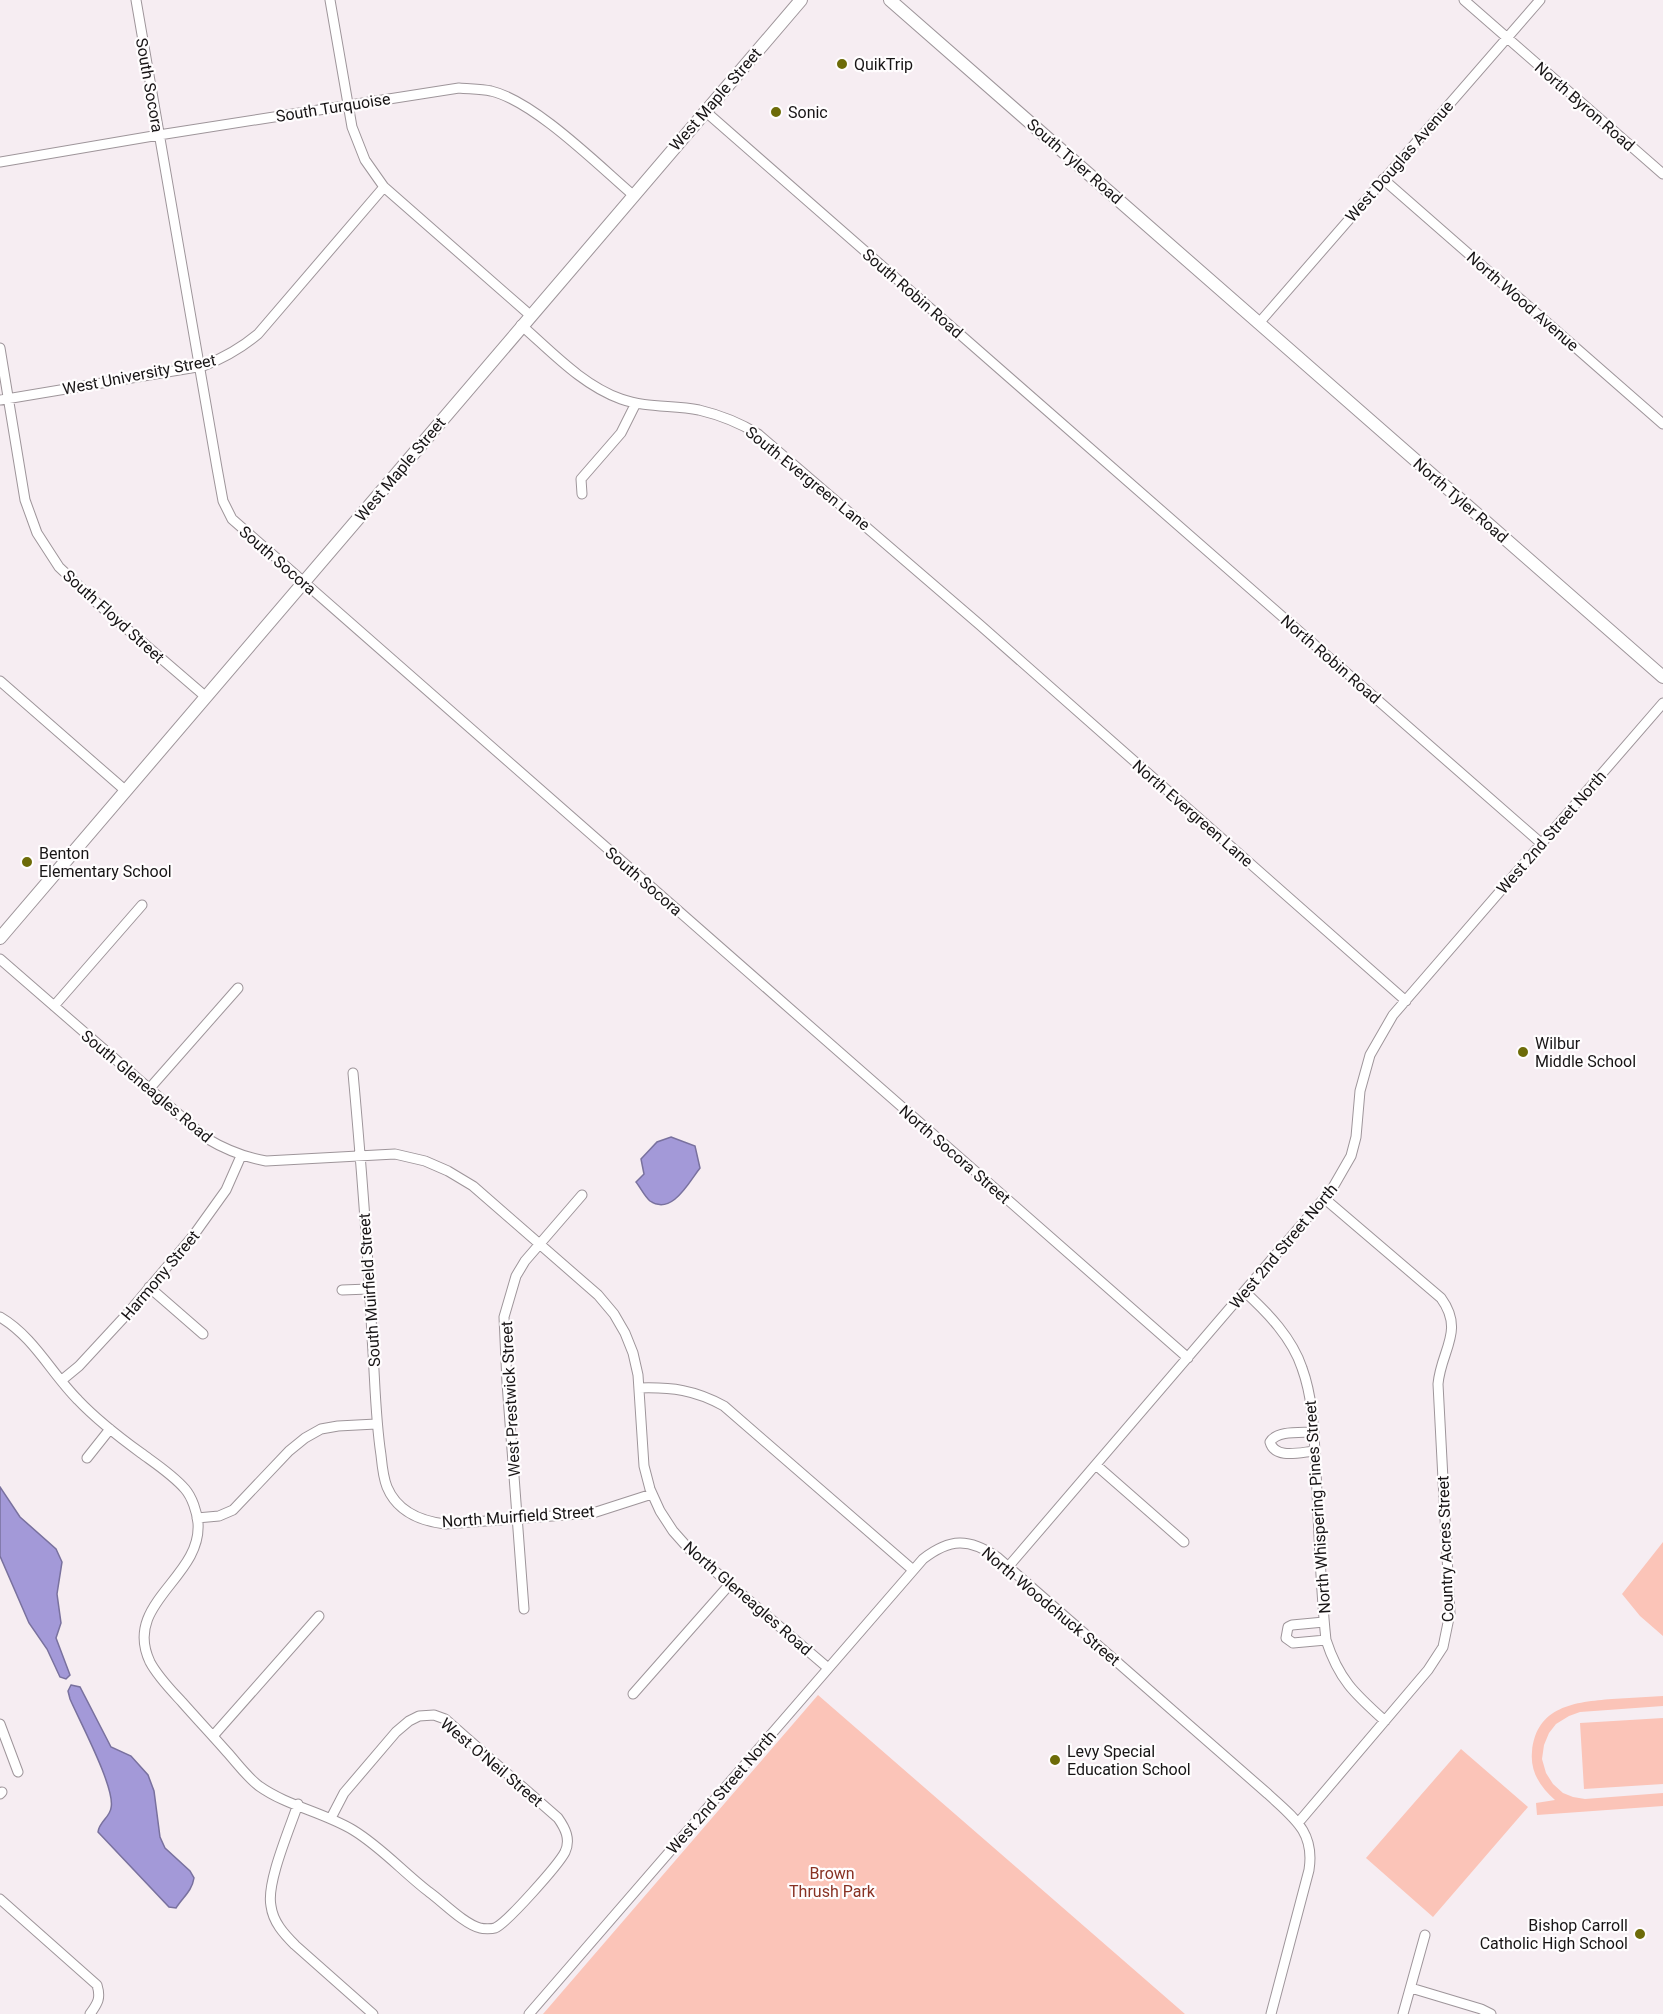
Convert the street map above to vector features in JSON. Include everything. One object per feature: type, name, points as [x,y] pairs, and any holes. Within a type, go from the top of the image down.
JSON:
[{"type":"main road","name":"West Maple Street","points":[[0,938],[521,325],[801,0]]},
{"type":"main road","name":"South Tyler Road","points":[[890,0],[1259,322]]},
{"type":"main road","name":"North Tyler Road","points":[[1259,322],[1663,676]]},
{"type":"street","name":"South Socora","points":[[136,0],[221,490],[232,519],[723,950]]},
{"type":"street","points":[[330,0],[350,104],[352,127],[364,160],[384,187],[530,315]]},
{"type":"street","name":"North Byron Road","points":[[1464,0],[1663,174]]},
{"type":"street","name":"West Douglas Avenue","points":[[1259,322],[1540,0]]},
{"type":"street","name":"South Turquoise","points":[[0,162],[459,88],[491,91],[516,100],[543,119],[633,195]]},
{"type":"street","name":"South Robin Road","points":[[705,111],[1121,475]]},
{"type":"street","name":"North Wood Avenue","points":[[1383,179],[1663,424]]},
{"type":"street","name":"West University Street","points":[[5,399],[199,366],[224,358],[240,349],[258,334],[384,187]]},
{"type":"street","name":"South Evergreen Lane","points":[[521,325],[591,384],[614,396],[636,403],[698,410],[734,421],[758,434],[980,626]]},
{"type":"street","name":"South Floyd Street","points":[[0,348],[5,399],[25,500],[37,533],[59,567],[98,604],[206,697]]},
{"type":"street","points":[[582,494],[581,478],[621,433],[636,403]]},
{"type":"street","name":"North Robin Road","points":[[1121,475],[1542,844]]},
{"type":"street","name":"North Evergreen Lane","points":[[980,626],[1406,1000]]},
{"type":"street","points":[[0,681],[126,791]]},
{"type":"street","name":"West 2nd Street North","points":[[1008,1567],[1325,1199],[1342,1175],[1351,1156],[1356,1137],[1360,1091],[1370,1055],[1393,1015],[1663,703]]},
{"type":"street","points":[[54,1006],[142,905]]},
{"type":"street","name":"North Socora Street","points":[[723,950],[1188,1358]]},
{"type":"street","name":"South Gleneagles Road","points":[[0,959],[206,1138],[241,1156],[266,1161],[395,1154],[425,1161],[473,1186],[541,1244]]},
{"type":"street","points":[[149,1089],[238,988]]},
{"type":"street","name":"South Muirfield Street","points":[[353,1073],[369,1289],[376,1424]]},
{"type":"street","name":"Harmony Street","points":[[62,1380],[79,1366],[212,1212],[226,1190],[241,1156]]},
{"type":"street","name":"West Prestwick Street","points":[[524,1609],[504,1317],[516,1276],[525,1261],[582,1195]]},
{"type":"street","name":"Country Acres Street","points":[[1298,1823],[1420,1682],[1443,1647],[1449,1624],[1450,1600],[1438,1384],[1442,1360],[1451,1338],[1453,1324],[1450,1311],[1441,1298],[1325,1199]]},
{"type":"street","name":"North Gleneagles Road","points":[[541,1244],[598,1295],[614,1314],[625,1333],[633,1353],[639,1388],[644,1466],[652,1494],[673,1531],[689,1549],[828,1668]]},
{"type":"street","points":[[149,1287],[203,1334]]},
{"type":"street","points":[[342,1290],[369,1289]]},
{"type":"street","name":"North Whispering Pines Street","points":[[1245,1292],[1280,1329],[1302,1366],[1308,1386],[1314,1432],[1326,1640],[1337,1670],[1343,1679],[1385,1721]]},
{"type":"street","points":[[2,1322],[35,1347],[77,1399],[110,1429],[173,1476],[187,1492],[196,1518],[196,1544],[192,1555],[150,1611],[145,1627],[145,1647],[151,1664],[160,1678],[258,1785],[281,1798],[331,1818]]},
{"type":"street","points":[[639,1388],[686,1390],[708,1397],[724,1406],[913,1570]]},
{"type":"street","points":[[196,1518],[219,1516],[233,1510],[289,1451],[304,1438],[321,1429],[376,1424]]},
{"type":"street","name":"North Muirfield Street","points":[[376,1424],[387,1487],[402,1509],[428,1522],[445,1524],[593,1513],[652,1494]]},
{"type":"street","points":[[87,1458],[110,1429]]},
{"type":"street","points":[[1314,1432],[1280,1435],[1274,1437],[1270,1442],[1273,1449],[1279,1453],[1315,1451]]},
{"type":"street","points":[[1096,1465],[1184,1542]]},
{"type":"street","name":"North Woodchuck Street","points":[[913,1570],[935,1549],[949,1544],[961,1542],[984,1548],[1089,1636],[1298,1823]]},
{"type":"street","name":"West 2nd Street North","points":[[530,2014],[913,1570]]},
{"type":"street","points":[[633,1695],[730,1584]]},
{"type":"street","points":[[213,1736],[319,1616]]},
{"type":"street","points":[[1324,1622],[1292,1625],[1288,1627],[1285,1634],[1286,1638],[1293,1643],[1326,1640]]},
{"type":"street","name":"West O'Neil Street","points":[[434,1714],[445,1719],[558,1818],[566,1829],[567,1839],[565,1852],[518,1907],[495,1928],[480,1928],[466,1921],[388,1855],[331,1818],[344,1793],[396,1732],[419,1716],[434,1714]]},
{"type":"street","points":[[0,1724],[18,1772]]},
{"type":"street","points":[[298,1804],[271,1886],[270,1906],[284,1933],[295,1945],[373,2014]]},
{"type":"street","points":[[1271,2014],[1311,1859],[1308,1839],[1298,1823]]},
{"type":"street","points":[[0,1899],[97,1985],[100,1994],[99,2002],[90,2014]]},
{"type":"street","points":[[1403,2014],[1425,1935]]},
{"type":"street","points":[[1411,1988],[1491,2014]]},
{"type":"green space","points":[[1663,1542],[1663,1636],[1640,1616],[1622,1594]]},
{"type":"green space","name":"Brown Thrush Park","points":[[818,1695],[1185,2014],[543,2014]]},
{"type":"green space","points":[[1663,1696],[1663,1706],[1580,1712],[1569,1716],[1556,1724],[1549,1733],[1542,1759],[1546,1773],[1553,1784],[1563,1793],[1573,1797],[1585,1799],[1663,1793],[1663,1806],[1537,1815],[1536,1803],[1555,1800],[1538,1779],[1532,1759],[1535,1737],[1549,1716],[1560,1709],[1584,1702]]},
{"type":"green space","points":[[1663,1718],[1663,1784],[1584,1789],[1580,1723]]},
{"type":"green space","points":[[1461,1749],[1528,1807],[1433,1917],[1366,1858]]},
{"type":"shaded area","points":[[671,1137],[695,1146],[700,1168],[673,1201],[658,1204],[648,1199],[636,1182],[644,1174],[641,1159],[657,1142]]},
{"type":"shaded area","points":[[0,1487],[20,1517],[56,1549],[62,1562],[57,1594],[61,1623],[56,1638],[70,1675],[66,1679],[60,1677],[47,1649],[29,1623],[0,1556]]},
{"type":"shaded area","points":[[71,1685],[80,1687],[111,1747],[131,1756],[148,1775],[154,1791],[160,1837],[165,1848],[190,1871],[194,1878],[189,1890],[176,1908],[169,1907],[98,1832],[100,1825],[109,1814],[111,1799],[103,1771],[70,1699],[68,1691]]},
{"type":"place","name":"QuikTrip","points":[[842,64]]},
{"type":"place","name":"Sonic","points":[[776,112]]},
{"type":"place","name":"Benton Elementary School","points":[[27,862]]},
{"type":"place","name":"Wilbur Middle School","points":[[1523,1052]]},
{"type":"place","name":"Levy Special Education School","points":[[1055,1760]]},
{"type":"place","name":"Bishop Carroll Catholic High School","points":[[1640,1934]]}]
